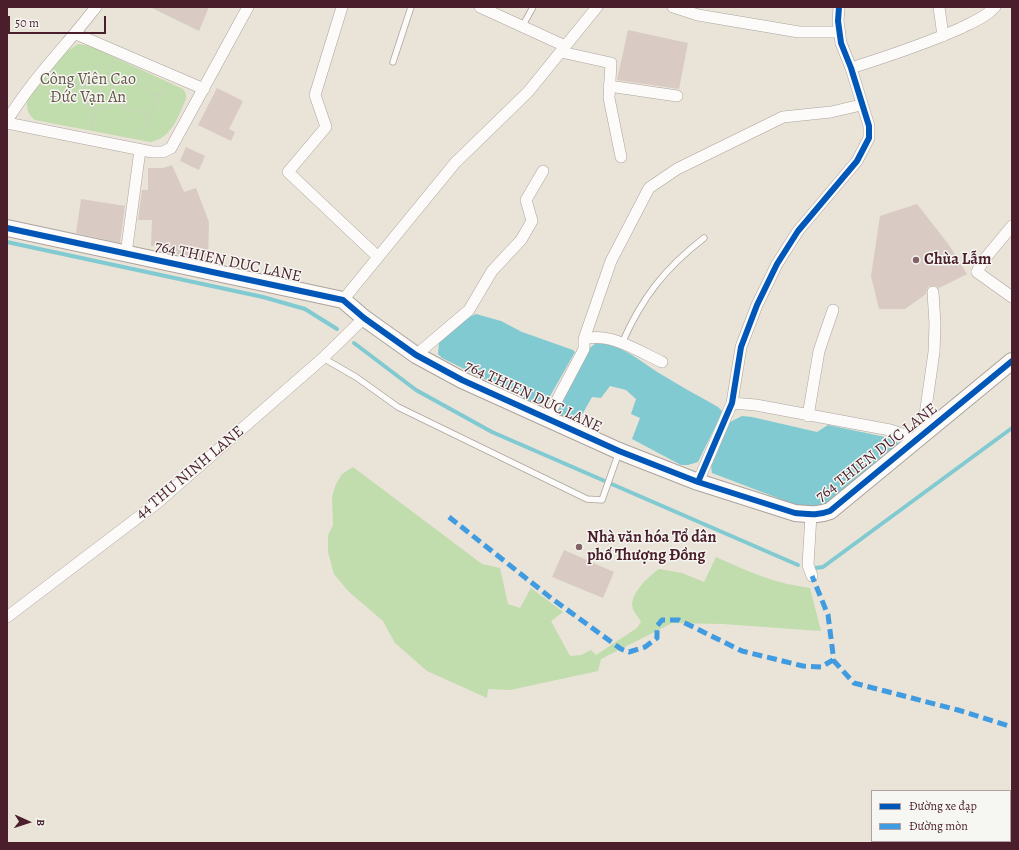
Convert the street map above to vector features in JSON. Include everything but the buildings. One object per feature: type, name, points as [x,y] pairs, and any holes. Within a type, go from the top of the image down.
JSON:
[{"type":"street","points":[[96,7],[76,34],[21,96],[7,122],[140,150],[163,152],[171,148],[248,7]]},
{"type":"street","points":[[342,7],[315,95],[326,127],[288,172],[378,257]]},
{"type":"street","points":[[480,7],[563,49],[610,64],[609,98],[621,156]]},
{"type":"street","points":[[343,300],[455,163],[528,92],[597,7]]},
{"type":"street","points":[[673,7],[698,15],[799,32],[839,32]]},
{"type":"street","points":[[698,482],[732,403],[741,347],[757,305],[778,264],[798,231],[857,160],[869,138],[869,126],[861,105],[851,68],[841,43],[839,32],[839,7]]},
{"type":"street","points":[[939,7],[943,36]]},
{"type":"street","points":[[851,68],[915,48],[974,22],[995,7]]},
{"type":"street","points":[[76,34],[204,89]]},
{"type":"street","points":[[609,86],[677,96]]},
{"type":"street","points":[[548,419],[584,349],[584,339],[611,261],[649,188],[677,169],[783,117],[831,112],[861,105]]},
{"type":"street","points":[[126,254],[140,150]]},
{"type":"street","points":[[416,355],[469,310],[492,271],[520,240],[532,221],[526,200],[543,171]]},
{"type":"street","points":[[1012,226],[983,261],[977,272],[1012,297]]},
{"type":"street","name":"764 THIEN DUC LANE","points":[[7,228],[343,300],[364,318],[416,355],[462,380],[619,451],[698,482],[795,513],[818,516],[830,511],[1012,361]]},
{"type":"street","points":[[732,403],[756,405],[808,416],[890,430],[918,439],[934,352],[935,324],[933,292]]},
{"type":"street","points":[[808,416],[819,351],[833,310]]},
{"type":"street","name":"44 THU NINH LANE","points":[[7,617],[157,503],[323,358],[364,318]]},
{"type":"street","points":[[584,339],[604,337],[622,343],[662,362]]},
{"type":"street","points":[[811,515],[808,565],[812,576]]},
{"type":"lane","points":[[394,62],[411,7]]},
{"type":"lane","points":[[522,27],[533,7]]},
{"type":"lane","points":[[622,343],[632,321],[662,274],[684,253],[704,238]]},
{"type":"lane","points":[[323,358],[356,377],[398,407],[588,499],[602,500],[619,451]]},
{"type":"path","points":[[104,81],[115,59]]},
{"type":"path","points":[[52,71],[85,88]]},
{"type":"path","points":[[155,77],[150,80],[148,89],[152,94],[161,94]]},
{"type":"path","points":[[96,79],[104,81],[112,89],[112,101],[103,108],[96,108],[86,102],[84,98],[85,88],[96,79]]},
{"type":"path","points":[[137,138],[168,83]]},
{"type":"path","points":[[112,101],[149,116]]},
{"type":"path","points":[[91,129],[96,108]]},
{"type":"green space","name":"Công Viên Cao Đức Vạn An","points":[[78,44],[90,46],[183,89],[186,94],[186,99],[177,120],[169,132],[163,137],[150,142],[35,120],[29,113],[27,107],[28,98],[66,52]]},
{"type":"green space","points":[[353,467],[482,564],[500,568],[508,604],[520,608],[531,588],[563,612],[551,621],[570,656],[581,655],[591,650],[596,655],[637,628],[641,622],[634,612],[632,604],[636,592],[650,576],[659,569],[682,573],[704,582],[716,557],[773,580],[810,588],[821,631],[723,624],[672,623],[601,659],[598,671],[510,690],[488,689],[487,698],[427,671],[395,643],[383,621],[348,591],[334,574],[328,552],[328,535],[333,525],[332,497],[336,484],[342,474]]},
{"type":"water","points":[[476,314],[501,321],[522,332],[575,352],[549,398],[540,402],[529,401],[442,358],[438,354],[439,342],[465,319]]},
{"type":"water","points":[[596,343],[614,346],[622,350],[718,407],[722,411],[698,462],[688,465],[681,465],[632,439],[640,418],[631,414],[636,399],[626,390],[610,386],[601,398],[592,397],[578,422],[566,418],[558,413],[557,410],[585,352]]},
{"type":"water","points":[[742,416],[817,432],[828,425],[895,439],[900,446],[828,506],[804,508],[712,473],[711,466],[730,422]]},
{"type":"waterway","points":[[7,242],[263,297],[305,309],[337,329]]},
{"type":"waterway","points":[[354,343],[416,390],[492,432],[798,565]]},
{"type":"waterway","points":[[815,568],[823,567],[1012,428]]},
{"type":"marked path","points":[[449,517],[551,598],[621,649],[629,652],[645,647],[657,638],[657,626],[662,620],[679,620],[742,651],[803,666],[821,667],[833,660],[833,654],[828,615],[812,576]]},
{"type":"marked path","points":[[833,660],[854,683],[958,710],[1012,727]]},
{"type":"cycle path","points":[[698,482],[732,403],[741,347],[757,305],[777,264],[798,231],[857,161],[869,138],[869,126],[851,68],[841,43],[838,21],[839,7]]},
{"type":"cycle path","points":[[7,228],[343,300],[364,318],[416,355],[462,380],[619,451],[698,482],[795,513],[817,514],[830,511],[1012,361]]},
{"type":"place","name":"Chùa Lẫm","points":[[916,260]]},
{"type":"place","name":"Nhà văn hóa Tổ dân phố Thượng Đồng","points":[[579,547]]}]
